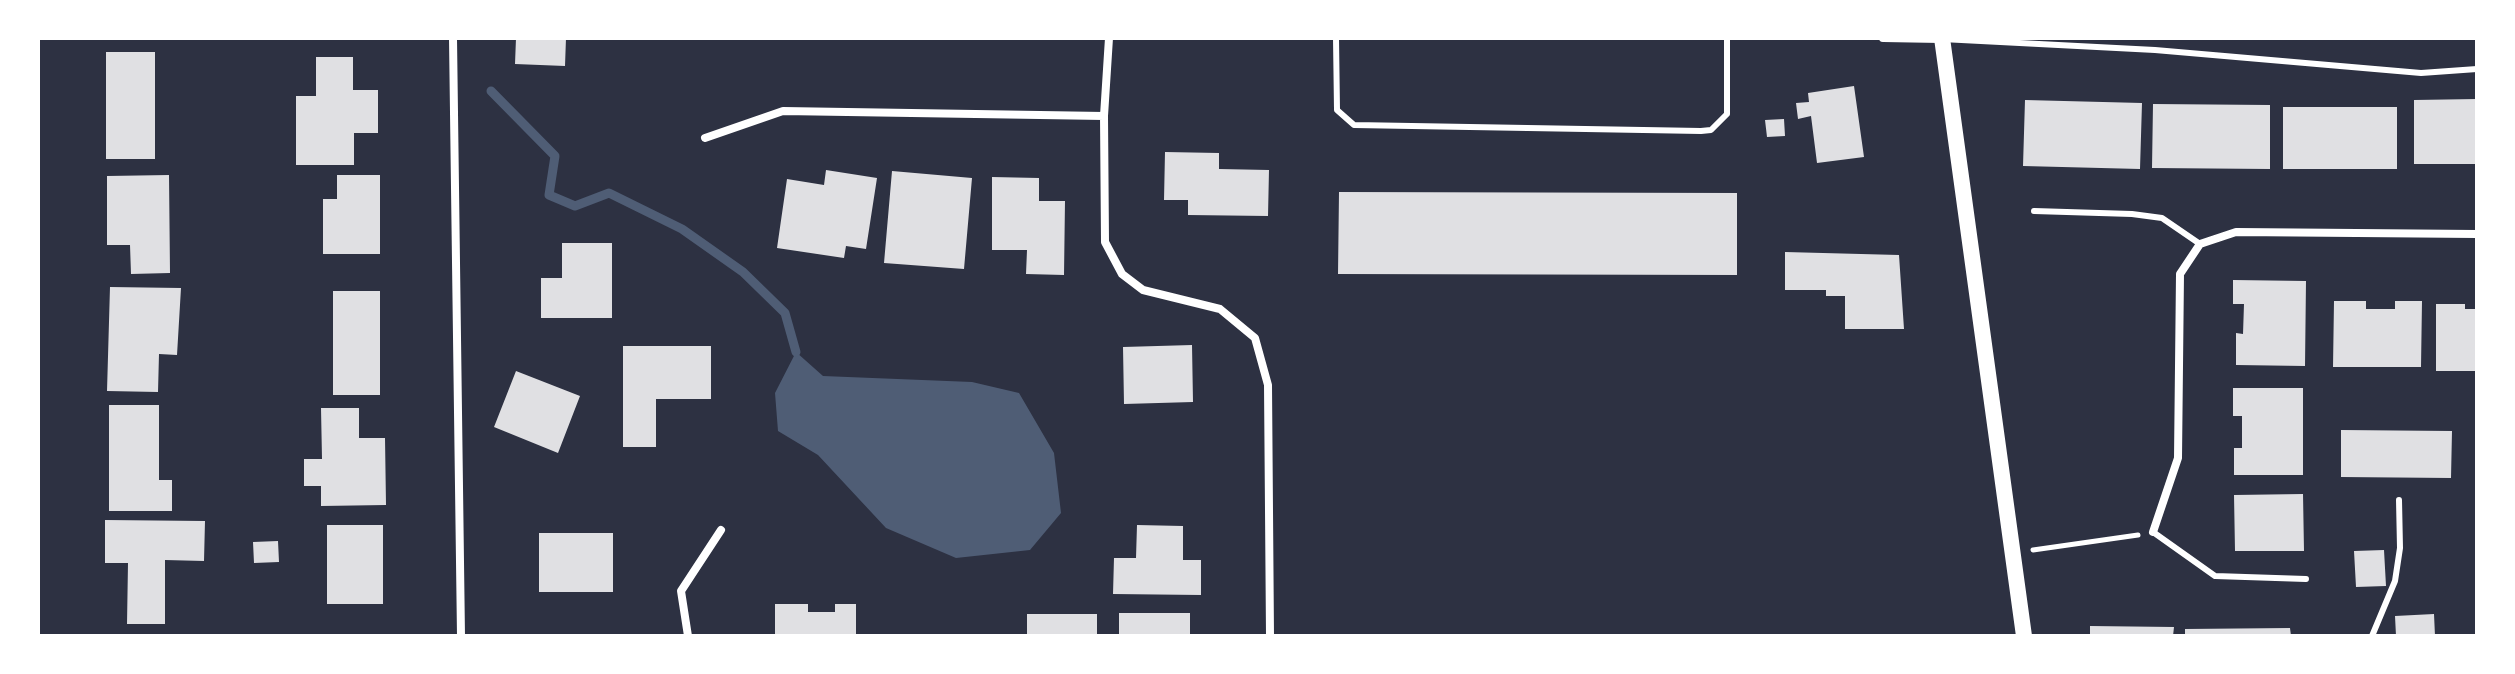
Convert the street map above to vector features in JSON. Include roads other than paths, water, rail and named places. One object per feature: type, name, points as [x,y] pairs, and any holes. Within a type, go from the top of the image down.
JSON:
[{"type":"main road","points":[[1942,38],[2024,636]]},
{"type":"street","points":[[453,38],[461,636]]},
{"type":"street","points":[[1109,38],[1104,116],[1105,242],[1122,274],[1143,290],[1220,309],[1255,338],[1268,385],[1270,636]]},
{"type":"street","points":[[1883,38],[1942,38]]},
{"type":"street","points":[[705,138],[783,111],[1104,116]]},
{"type":"street","points":[[2153,532],[2178,458],[2180,274],[2200,244],[2236,232],[2477,234]]},
{"type":"street","points":[[688,636],[681,591],[721,530]]},
{"type":"lane","points":[[1336,38],[1337,110],[1354,125],[1685,131],[1711,130],[1727,114],[1727,38]]},
{"type":"lane","points":[[1942,38],[2155,50],[2421,73],[2477,69]]},
{"type":"lane","points":[[2034,211],[2162,218],[2200,244]]},
{"type":"lane","points":[[2372,636],[2395,581],[2400,548],[2399,500]]},
{"type":"lane","points":[[2153,532],[2215,576],[2306,579]]},
{"type":"water","points":[[796,352],[823,376],[972,382],[1019,393],[1054,453],[1061,513],[1030,550],[956,558],[886,528],[818,455],[778,431],[775,393]]},
{"type":"waterway","points":[[491,91],[555,156],[549,195],[575,206],[609,193],[682,229],[743,272],[785,313],[796,352]]}]
